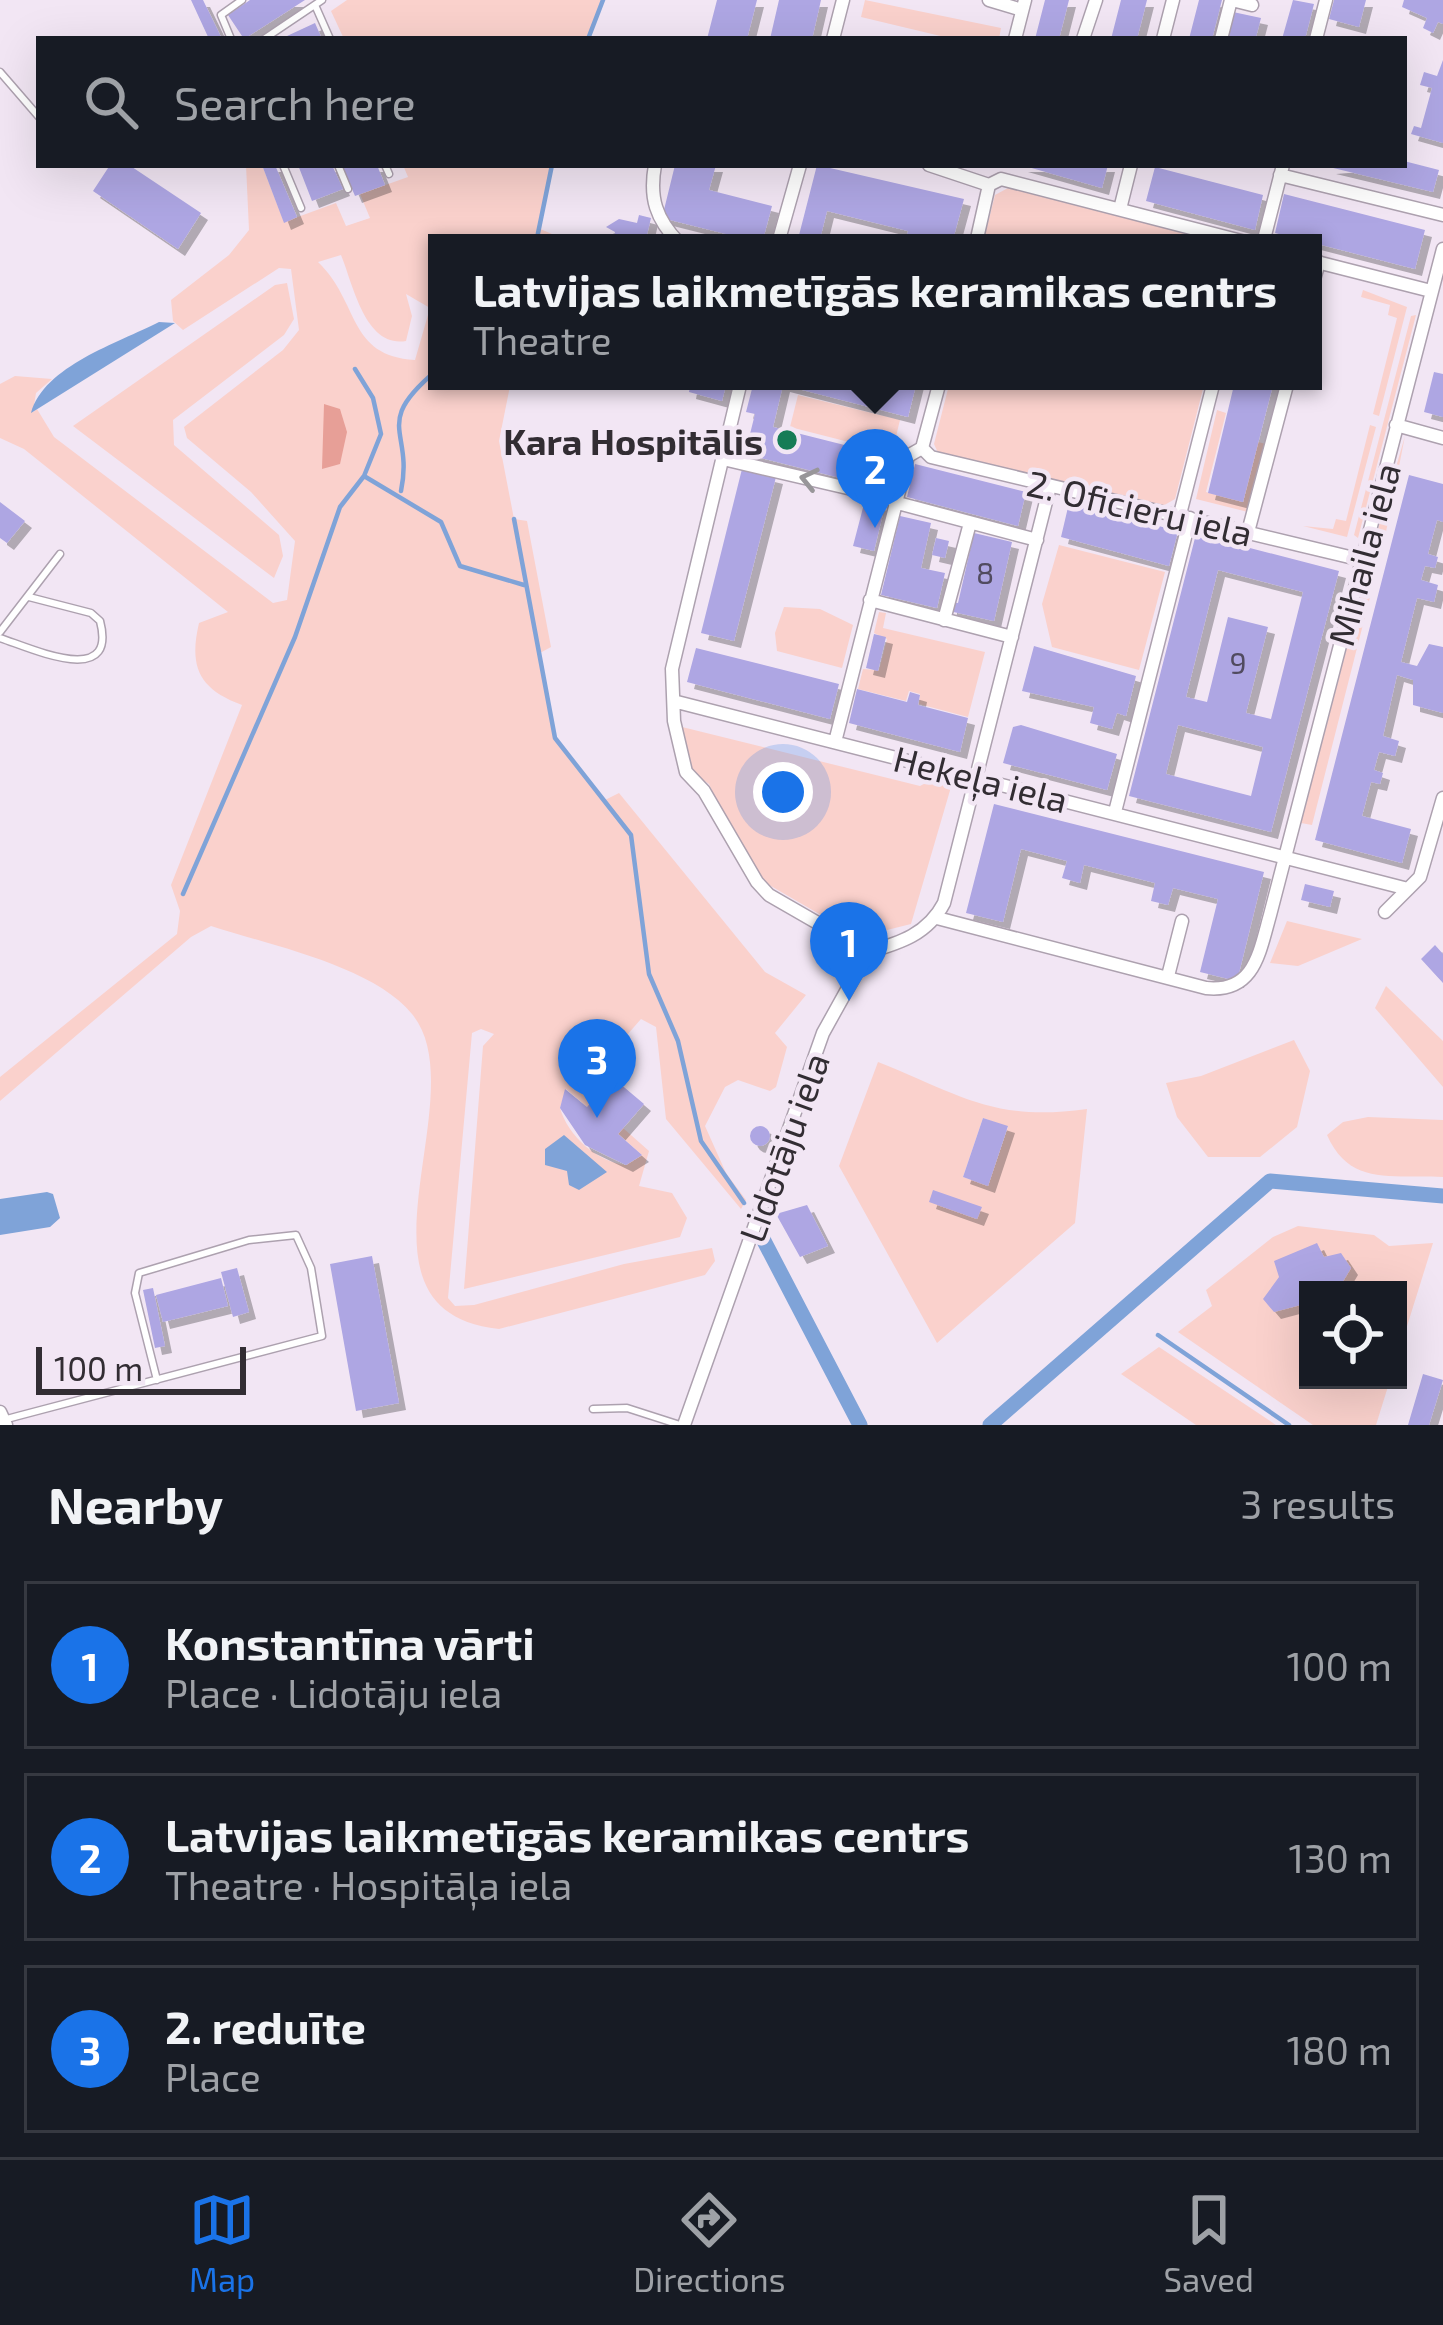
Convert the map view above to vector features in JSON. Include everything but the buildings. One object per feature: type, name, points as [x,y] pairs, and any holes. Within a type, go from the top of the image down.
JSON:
[{"type":"street","points":[[833,36],[843,0]]},
{"type":"street","points":[[989,0],[1023,5],[1016,36]]},
{"type":"street","points":[[1084,36],[1096,0]]},
{"type":"street","points":[[1164,36],[1173,0]]},
{"type":"street","points":[[1222,36],[1232,0],[1252,5]]},
{"type":"street","points":[[1317,36],[1326,0]]},
{"type":"street","points":[[655,168],[653,202],[670,234]]},
{"type":"street","points":[[781,234],[799,168]]},
{"type":"street","points":[[944,168],[1214,234]]},
{"type":"street","points":[[1120,209],[1130,168]]},
{"type":"street","points":[[1265,234],[1278,168],[1443,215]]},
{"type":"street","points":[[977,234],[983,176]]},
{"type":"street","name":"Mihaila iela","points":[[937,917],[1228,990],[1244,982],[1257,961],[1443,249]]},
{"type":"street","points":[[1322,263],[1431,291]]},
{"type":"street","points":[[739,390],[672,669],[677,702],[674,721],[686,772],[704,790],[757,882],[769,895],[868,952],[909,939],[937,917],[1050,486]]},
{"type":"street","points":[[835,742],[908,456],[922,448],[938,390]]},
{"type":"street","points":[[1115,812],[1212,390]]},
{"type":"street","points":[[1249,532],[1286,390]]},
{"type":"street","points":[[1396,425],[1443,438]]},
{"type":"street","name":"2. Oficieru iela","points":[[922,448],[932,457],[1362,560]]},
{"type":"street","points":[[723,459],[1037,540]]},
{"type":"street","points":[[944,620],[970,523]]},
{"type":"street","points":[[870,600],[1012,637]]},
{"type":"street","name":"Hekeļa iela","points":[[677,702],[1408,889]]},
{"type":"street","points":[[1384,912],[1420,877],[1443,798]]},
{"type":"street","points":[[1168,976],[1182,921]]},
{"type":"street","name":"Lidotāju iela","points":[[682,1425],[823,1033],[868,952]]},
{"type":"lane","points":[[215,0],[230,36]]},
{"type":"lane","points":[[221,15],[242,0]]},
{"type":"lane","points":[[268,36],[319,2],[329,36]]},
{"type":"lane","points":[[280,28],[284,36]]},
{"type":"lane","points":[[0,72],[36,114]]},
{"type":"lane","points":[[284,168],[301,208]]},
{"type":"lane","points":[[339,168],[349,189]]},
{"type":"lane","points":[[386,168],[389,174]]},
{"type":"lane","points":[[28,596],[91,613],[100,622],[101,649],[95,658],[78,662],[0,635],[28,596],[60,554]]},
{"type":"lane","points":[[3,1419],[157,1380],[322,1336],[310,1268],[296,1235],[249,1240],[140,1273],[135,1293],[157,1380]]},
{"type":"lane","points":[[593,1409],[627,1408],[682,1425]]},
{"type":"shaded area","points":[[347,0],[603,0],[589,36],[343,36],[331,11]]},
{"type":"shaded area","points":[[865,0],[1001,28],[1000,36],[940,36],[861,17]]},
{"type":"shaded area","points":[[246,168],[263,168],[284,222],[336,203],[346,226],[370,218],[360,194],[408,177],[404,168],[551,168],[538,228],[552,234],[428,234],[428,307],[406,294],[412,316],[406,341],[392,341],[371,325],[341,255],[318,262],[377,349],[415,360],[428,315],[428,390],[509,390],[499,441],[514,519],[527,521],[551,647],[538,654],[555,738],[605,800],[619,793],[765,972],[806,995],[775,1033],[787,1047],[776,1087],[770,1091],[738,1080],[725,1087],[705,1126],[726,1173],[746,1200],[741,1209],[666,1119],[656,1027],[641,1019],[627,1035],[604,1046],[581,1076],[597,1095],[587,1107],[566,1089],[560,1108],[577,1138],[605,1159],[626,1165],[642,1155],[618,1134],[623,1128],[649,1151],[639,1186],[672,1193],[687,1218],[680,1237],[464,1289],[483,1046],[494,1034],[481,1029],[472,1033],[448,1298],[455,1306],[474,1305],[624,1264],[712,1248],[715,1261],[705,1275],[499,1329],[451,1314],[425,1284],[417,1243],[431,1095],[428,1050],[412,1014],[395,997],[347,970],[211,926],[191,937],[0,1101],[0,1077],[177,934],[180,911],[171,885],[242,705],[206,683],[195,652],[199,623],[228,612],[24,449],[0,438],[0,384],[15,376],[52,379],[36,393],[33,412],[37,409],[54,437],[273,603],[287,600],[295,541],[251,492],[187,438],[184,427],[283,350],[299,330],[291,269],[279,268],[183,330],[173,321],[171,300],[229,255],[249,230]]},
{"type":"shaded area","points":[[1008,188],[1187,234],[985,234],[995,195]]},
{"type":"shaded area","points":[[287,283],[294,319],[284,335],[173,420],[174,445],[279,535],[283,556],[274,578],[73,426],[275,285]]},
{"type":"shaded area","points":[[1363,290],[1407,307],[1379,416],[1373,414],[1397,318],[1388,315],[1390,305],[1361,297]]},
{"type":"shaded area","points":[[1416,315],[1358,538],[1354,535],[1411,316]]},
{"type":"shaded area","points":[[948,390],[1203,390],[1175,499],[1161,507],[939,455],[934,444]]},
{"type":"shaded area","points":[[798,395],[900,420],[892,453],[790,427]]},
{"type":"shaded area","points":[[324,404],[340,409],[347,432],[340,464],[322,469]]},
{"type":"shaded area","points":[[1217,410],[1226,413],[1206,492],[1243,502],[1258,442],[1266,444],[1248,512],[1196,499]]},
{"type":"shaded area","points":[[1370,425],[1376,427],[1347,537],[1303,526],[1333,529],[1336,519],[1346,521]]},
{"type":"shaded area","points":[[1405,436],[1384,542],[1374,543]]},
{"type":"shaded area","points":[[1059,545],[1165,572],[1139,670],[1052,647],[1042,604]]},
{"type":"shaded area","points":[[1362,590],[1371,593],[1312,825],[1301,823]]},
{"type":"shaded area","points":[[784,607],[820,609],[853,625],[842,668],[777,651],[775,633]]},
{"type":"shaded area","points":[[879,612],[886,613],[883,628],[985,652],[968,717],[919,704],[920,694],[909,691],[906,701],[858,689],[863,669],[879,670],[887,639],[874,633]]},
{"type":"shaded area","points":[[678,726],[920,786],[933,779],[951,787],[911,924],[859,937],[764,882],[740,852],[709,784],[691,772]]},
{"type":"shaded area","points":[[1287,921],[1362,939],[1298,966],[1270,963]]},
{"type":"shaded area","points":[[1386,986],[1443,1041],[1443,1087],[1375,1008]]},
{"type":"shaded area","points":[[1294,1040],[1310,1071],[1297,1127],[1260,1157],[1208,1157],[1177,1117],[1166,1083],[1201,1076]]},
{"type":"shaded area","points":[[878,1062],[1001,1109],[1087,1109],[1075,1223],[937,1343],[839,1166]],"holes":[[[983,1118],[1008,1127],[988,1185],[963,1177]]]},
{"type":"shaded area","points":[[1368,1117],[1443,1120],[1443,1177],[1374,1174],[1348,1163],[1327,1135],[1343,1122]]},
{"type":"shaded area","points":[[1298,1226],[1374,1235],[1389,1246],[1433,1243],[1407,1326],[1407,1281],[1299,1281],[1299,1389],[1387,1389],[1376,1425],[1313,1425],[1178,1332],[1212,1306],[1206,1290],[1273,1237]]},
{"type":"shaded area","points":[[768,1248],[778,1253],[868,1425],[854,1425]]},
{"type":"shaded area","points":[[1159,1347],[1276,1425],[1196,1425],[1121,1374]]},
{"type":"water","points":[[159,322],[175,323],[31,413],[39,396],[66,369]]},
{"type":"water","points":[[564,1135],[607,1172],[579,1190],[569,1185],[567,1171],[545,1165],[545,1149]]},
{"type":"water","points":[[53,1194],[60,1218],[50,1227],[0,1235],[0,1199]]},
{"type":"waterway","points":[[589,36],[603,0]]},
{"type":"waterway","points":[[538,234],[551,168]]},
{"type":"waterway","points":[[183,894],[295,637],[340,507],[364,476],[381,434],[373,398],[355,369]]},
{"type":"waterway","points":[[401,491],[400,416],[405,403],[428,378]]},
{"type":"waterway","points":[[364,476],[441,522],[460,566],[524,585]]},
{"type":"waterway","points":[[514,519],[555,738],[631,835],[649,974],[678,1041],[701,1141],[744,1203]]},
{"type":"waterway","points":[[990,1425],[1270,1181],[1443,1196]]},
{"type":"waterway","points":[[763,1239],[860,1425]]},
{"type":"waterway","points":[[1158,1335],[1289,1425]]},
{"type":"place","name":"Kara Hospitālis","points":[[787,440]]},
{"type":"place","name":"Latvijas laikmetīgās keramikas centrs","points":[[875,528]]},
{"type":"place","name":"Konstantīna vārti","points":[[849,1001]]},
{"type":"place","name":"2. reduīte","points":[[597,1118]]}]
